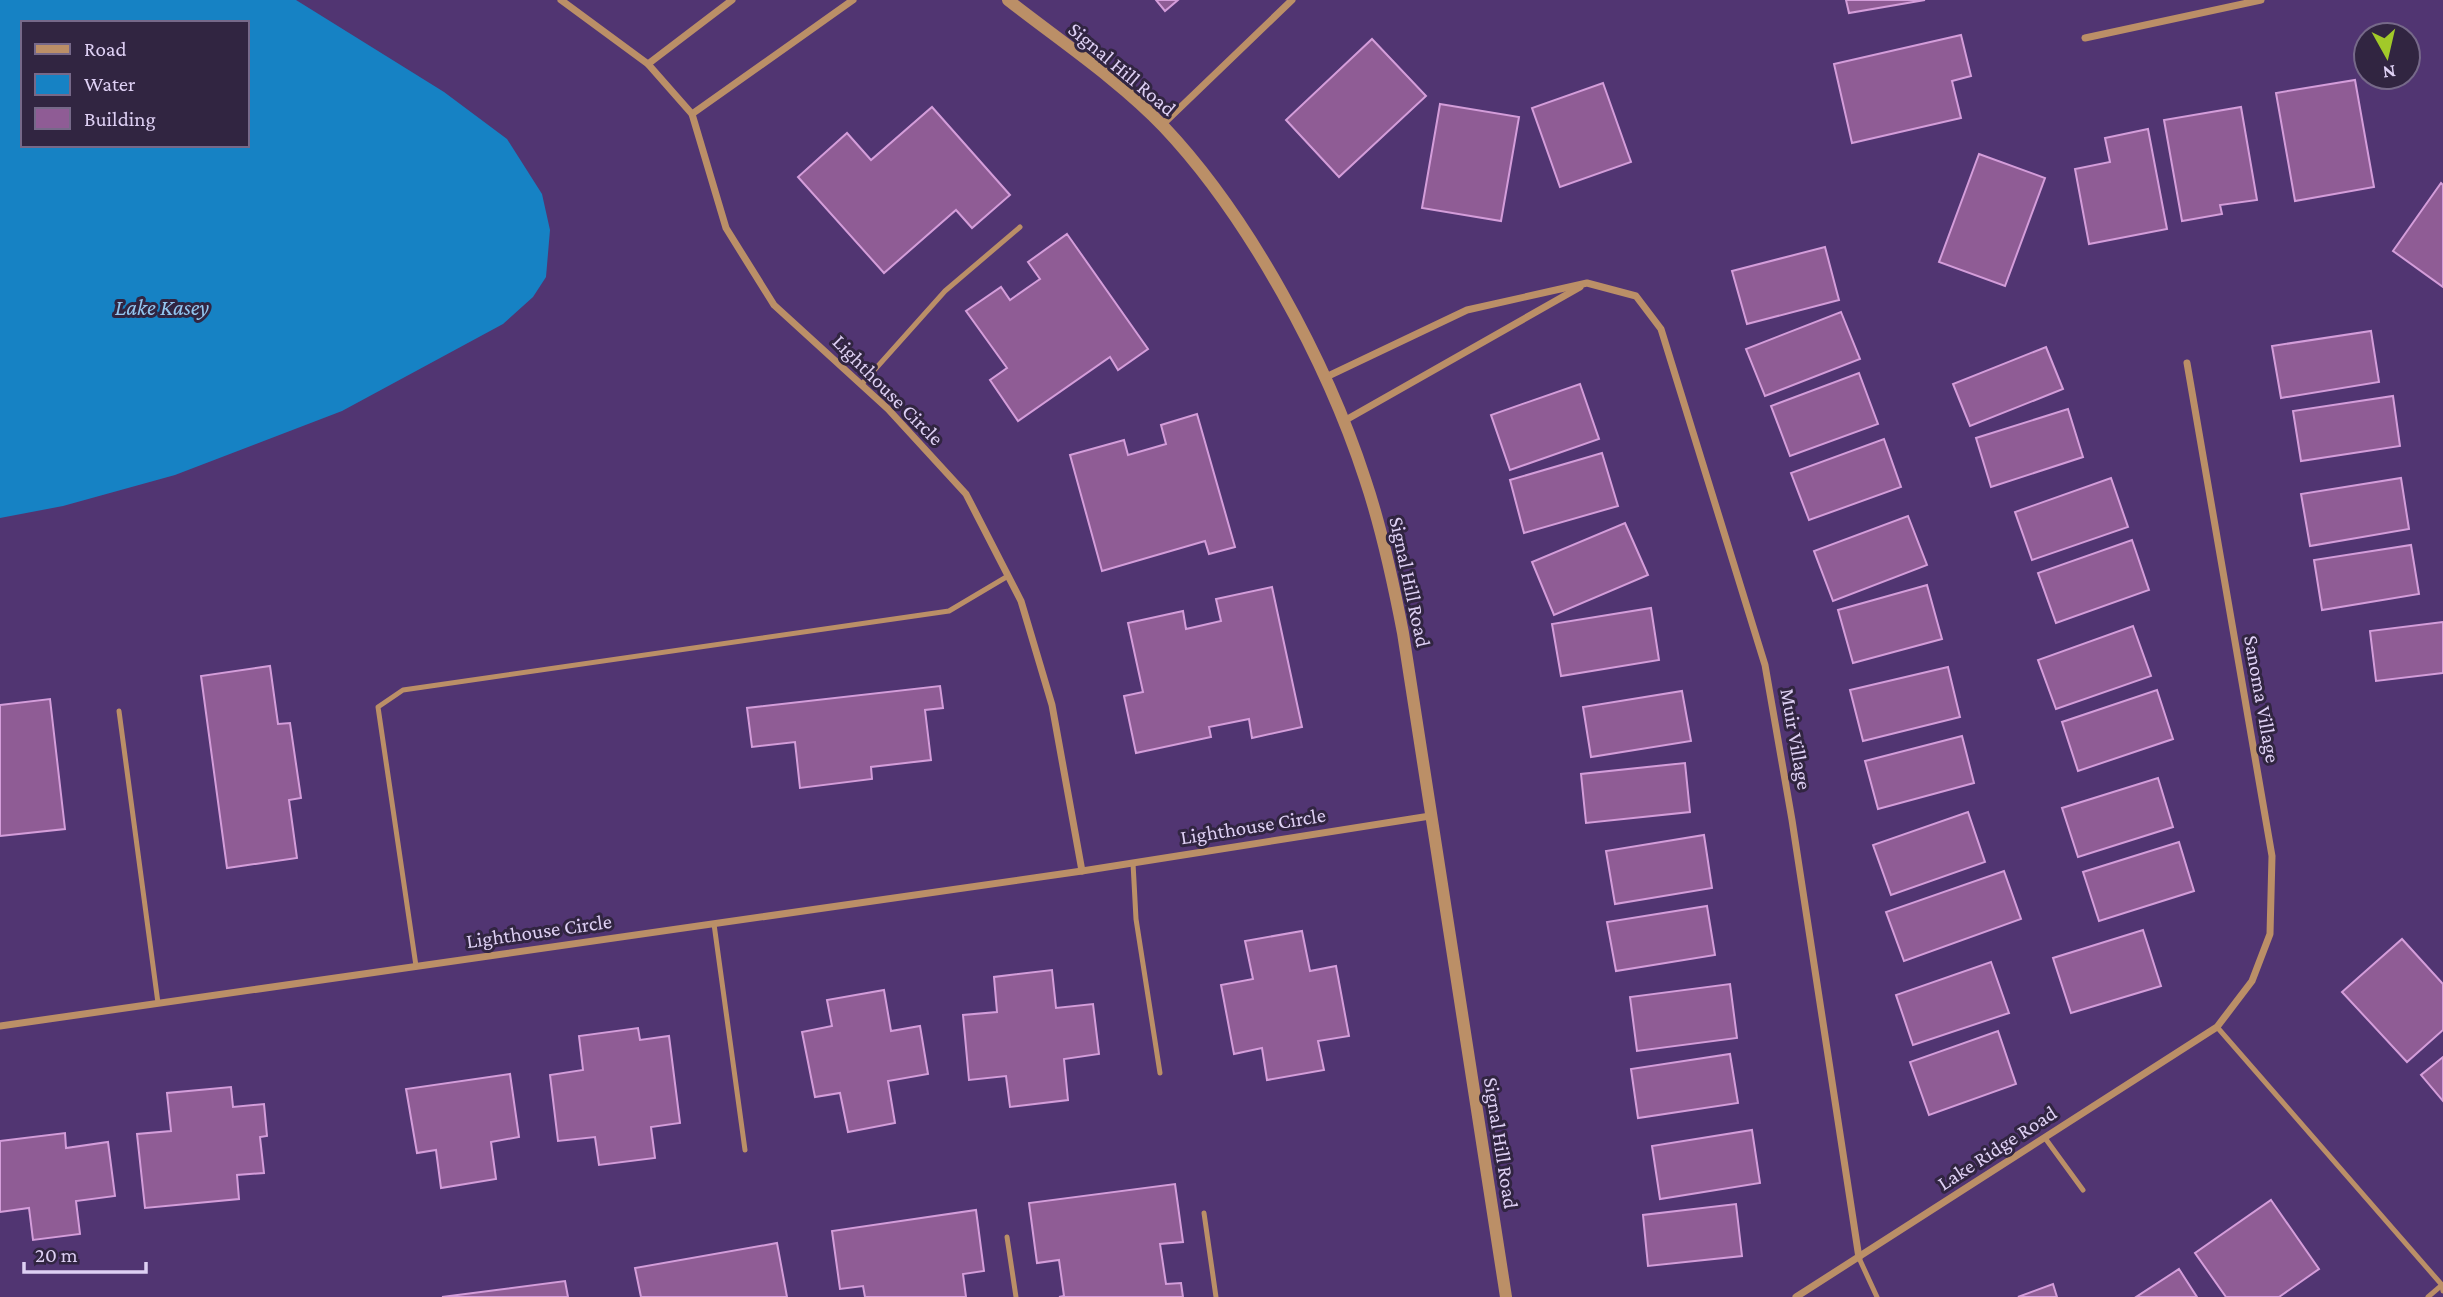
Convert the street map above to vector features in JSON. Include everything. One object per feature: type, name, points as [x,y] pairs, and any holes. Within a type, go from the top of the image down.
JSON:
[{"type":"street","name":"Lighthouse Circle","points":[[561,0],[648,64],[692,114],[726,228],[774,305],[888,409],[966,494],[1021,601],[1052,705],[1082,871]]},
{"type":"street","points":[[648,64],[732,0]]},
{"type":"street","points":[[692,114],[853,0]]},
{"type":"street","name":"Signal Hill Road","points":[[1008,0],[1162,125],[1206,175],[1251,240],[1344,421],[1387,551],[1404,633],[1506,1297]]},
{"type":"street","points":[[1162,125],[1292,0]]},
{"type":"street","points":[[2085,38],[2261,0]]},
{"type":"street","points":[[1344,421],[1587,283]]},
{"type":"street","name":"Muir Village","points":[[1324,378],[1466,310],[1587,283],[1636,296],[1661,329],[1765,665],[1792,820],[1859,1258]]},
{"type":"street","name":"Sanoma Village","points":[[2187,363],[2272,856],[2270,934],[2252,981],[2217,1027]]},
{"type":"street","name":"Lighthouse Circle","points":[[0,1027],[1082,871],[1430,816]]},
{"type":"street","name":"Lake Ridge Road","points":[[1796,1297],[2217,1027]]},
{"type":"lane","points":[[861,385],[945,291],[1020,227]]},
{"type":"lane","points":[[416,967],[378,707],[386,701],[403,690],[949,611],[1008,576]]},
{"type":"lane","points":[[120,711],[158,1003]]},
{"type":"lane","points":[[1133,863],[1136,919],[1160,1073]]},
{"type":"lane","points":[[714,924],[745,1150]]},
{"type":"lane","points":[[2217,1027],[2442,1285],[2443,1291]]},
{"type":"lane","points":[[2045,1138],[2083,1190]]},
{"type":"lane","points":[[1204,1213],[1216,1297]]},
{"type":"lane","points":[[1007,1237],[1016,1297]]},
{"type":"lane","points":[[1859,1258],[1877,1297]]},
{"type":"lane","points":[[2428,1297],[2442,1285]]},
{"type":"water","name":"Lake Kasey","points":[[0,0],[296,0],[444,92],[507,139],[542,194],[550,230],[546,277],[533,297],[503,324],[342,411],[175,475],[63,506],[0,518]]},
{"type":"building","points":[[1156,0],[1178,0],[1165,11]]},
{"type":"building","points":[[1846,0],[1925,0],[1849,13]]},
{"type":"building","points":[[1961,35],[1971,76],[1952,81],[1961,118],[1852,143],[1834,64]]},
{"type":"building","points":[[1372,39],[1426,96],[1339,177],[1286,120]]},
{"type":"building","points":[[2352,80],[2352,91],[2357,91],[2374,187],[2295,201],[2276,93]]},
{"type":"building","points":[[1603,83],[1631,162],[1560,187],[1532,108]]},
{"type":"building","points":[[1440,104],[1519,117],[1501,221],[1422,208]]},
{"type":"building","points":[[932,107],[1010,195],[972,228],[956,210],[884,273],[798,177],[847,133],[871,160]]},
{"type":"building","points":[[2241,107],[2257,200],[2220,205],[2222,214],[2182,221],[2164,120]]},
{"type":"building","points":[[2148,129],[2167,229],[2089,244],[2075,169],[2110,162],[2105,138]]},
{"type":"building","points":[[1979,154],[2045,178],[2005,286],[1939,262]]},
{"type":"building","points":[[2441,183],[2443,185],[2443,287],[2393,251]]},
{"type":"building","points":[[1067,234],[1148,349],[1118,370],[1110,357],[1018,421],[990,380],[1007,368],[966,311],[1001,287],[1010,300],[1040,279],[1028,262]]},
{"type":"building","points":[[1825,247],[1839,300],[1747,324],[1732,271]]},
{"type":"building","points":[[1841,312],[1860,359],[1765,396],[1746,349]]},
{"type":"building","points":[[2371,331],[2379,382],[2281,398],[2272,346]]},
{"type":"building","points":[[2046,347],[2063,389],[1970,426],[1953,384]]},
{"type":"building","points":[[1859,373],[1878,424],[1790,456],[1771,406]]},
{"type":"building","points":[[1580,384],[1599,439],[1510,470],[1491,415]]},
{"type":"building","points":[[2393,396],[2400,446],[2301,461],[2293,411]]},
{"type":"building","points":[[2068,409],[2083,457],[1991,487],[1976,438]]},
{"type":"building","points":[[1197,414],[1235,547],[1209,554],[1205,541],[1102,571],[1070,455],[1124,440],[1128,455],[1166,444],[1161,425]]},
{"type":"building","points":[[1884,439],[1901,487],[1809,520],[1791,473]]},
{"type":"building","points":[[1602,453],[1618,506],[1524,533],[1510,480]]},
{"type":"building","points":[[2111,478],[2128,527],[2032,560],[2015,512]]},
{"type":"building","points":[[2401,478],[2409,529],[2310,546],[2301,494]]},
{"type":"building","points":[[1908,516],[1927,565],[1833,601],[1814,551]]},
{"type":"building","points":[[1625,523],[1648,575],[1554,615],[1532,562]]},
{"type":"building","points":[[2132,540],[2149,590],[2056,623],[2038,573]]},
{"type":"building","points":[[2411,545],[2419,594],[2322,610],[2314,560]]},
{"type":"building","points":[[1927,585],[1942,639],[1853,663],[1838,610]]},
{"type":"building","points":[[1272,587],[1302,727],[1252,738],[1249,719],[1209,727],[1211,737],[1136,753],[1124,696],[1143,692],[1128,623],[1183,611],[1186,629],[1221,621],[1216,599]]},
{"type":"building","points":[[1651,608],[1659,660],[1561,676],[1552,624]]},
{"type":"building","points":[[2443,622],[2443,673],[2376,681],[2370,631]]},
{"type":"building","points":[[2133,626],[2151,676],[2056,709],[2038,660]]},
{"type":"building","points":[[270,666],[278,724],[290,723],[301,798],[289,800],[297,858],[227,868],[201,676]]},
{"type":"building","points":[[1948,667],[1960,717],[1863,741],[1850,690]]},
{"type":"building","points":[[940,686],[943,708],[925,710],[931,760],[871,767],[872,779],[800,788],[795,742],[752,747],[747,708]]},
{"type":"building","points":[[2157,690],[2173,739],[2078,771],[2062,722]]},
{"type":"building","points":[[1682,691],[1691,741],[1591,757],[1583,707]]},
{"type":"building","points":[[50,699],[65,829],[0,836],[0,705]]},
{"type":"building","points":[[1962,736],[1974,783],[1878,809],[1865,761]]},
{"type":"building","points":[[1685,763],[1690,812],[1586,823],[1581,774]]},
{"type":"building","points":[[2158,778],[2173,827],[2078,857],[2062,808]]},
{"type":"building","points":[[1968,812],[1985,862],[1891,895],[1873,845]]},
{"type":"building","points":[[1704,835],[1712,888],[1615,904],[1606,851]]},
{"type":"building","points":[[2179,842],[2194,891],[2099,921],[2083,872]]},
{"type":"building","points":[[2004,871],[2021,919],[1904,961],[1886,912]]},
{"type":"building","points":[[1707,906],[1715,955],[1616,971],[1607,922]]},
{"type":"building","points":[[2143,930],[2161,986],[2071,1013],[2053,958]]},
{"type":"building","points":[[1302,931],[1310,971],[1336,966],[1349,1036],[1318,1041],[1324,1070],[1267,1080],[1262,1048],[1234,1054],[1221,985],[1253,979],[1245,941]]},
{"type":"building","points":[[2402,939],[2443,984],[2443,1030],[2407,1062],[2342,992]]},
{"type":"building","points":[[1991,962],[2009,1013],[1913,1045],[1896,995]]},
{"type":"building","points":[[1052,970],[1056,1008],[1093,1004],[1099,1054],[1064,1059],[1068,1100],[1010,1107],[1006,1076],[969,1080],[963,1015],[997,1012],[994,977]]},
{"type":"building","points":[[1730,984],[1737,1038],[1637,1051],[1630,997]]},
{"type":"building","points":[[884,990],[891,1031],[920,1026],[928,1074],[888,1081],[895,1123],[848,1132],[840,1093],[815,1097],[802,1032],[832,1026],[827,1000]]},
{"type":"building","points":[[638,1028],[640,1040],[669,1036],[680,1123],[651,1127],[655,1158],[599,1165],[595,1137],[558,1141],[550,1075],[583,1070],[579,1036]]},
{"type":"building","points":[[1998,1031],[2016,1084],[1929,1115],[1910,1062]]},
{"type":"building","points":[[1730,1054],[1738,1103],[1638,1118],[1631,1069]]},
{"type":"building","points":[[2443,1057],[2443,1101],[2421,1075]]},
{"type":"building","points":[[510,1074],[519,1137],[491,1142],[496,1179],[441,1188],[436,1150],[417,1153],[406,1089]]},
{"type":"building","points":[[231,1087],[233,1107],[264,1104],[267,1136],[260,1137],[264,1173],[237,1175],[239,1199],[145,1208],[137,1134],[171,1131],[167,1093]]},
{"type":"building","points":[[1752,1130],[1760,1183],[1660,1199],[1652,1146]]},
{"type":"building","points":[[65,1133],[66,1148],[108,1142],[115,1196],[76,1201],[80,1234],[33,1240],[29,1208],[0,1212],[0,1141]]},
{"type":"building","points":[[1175,1184],[1183,1242],[1160,1244],[1166,1284],[1181,1283],[1183,1297],[1059,1297],[1064,1296],[1059,1260],[1037,1263],[1029,1203]]},
{"type":"building","points":[[2271,1200],[2319,1269],[2279,1297],[2226,1297],[2195,1253]]},
{"type":"building","points":[[1736,1204],[1742,1256],[1648,1266],[1643,1215]]},
{"type":"building","points":[[976,1210],[984,1271],[963,1274],[966,1297],[865,1297],[863,1286],[840,1289],[832,1231]]},
{"type":"building","points":[[777,1243],[787,1297],[641,1297],[635,1268]]},
{"type":"building","points":[[2179,1269],[2197,1297],[2136,1297]]},
{"type":"building","points":[[565,1281],[568,1297],[442,1297]]},
{"type":"building","points":[[2053,1284],[2057,1297],[2018,1297]]}]
